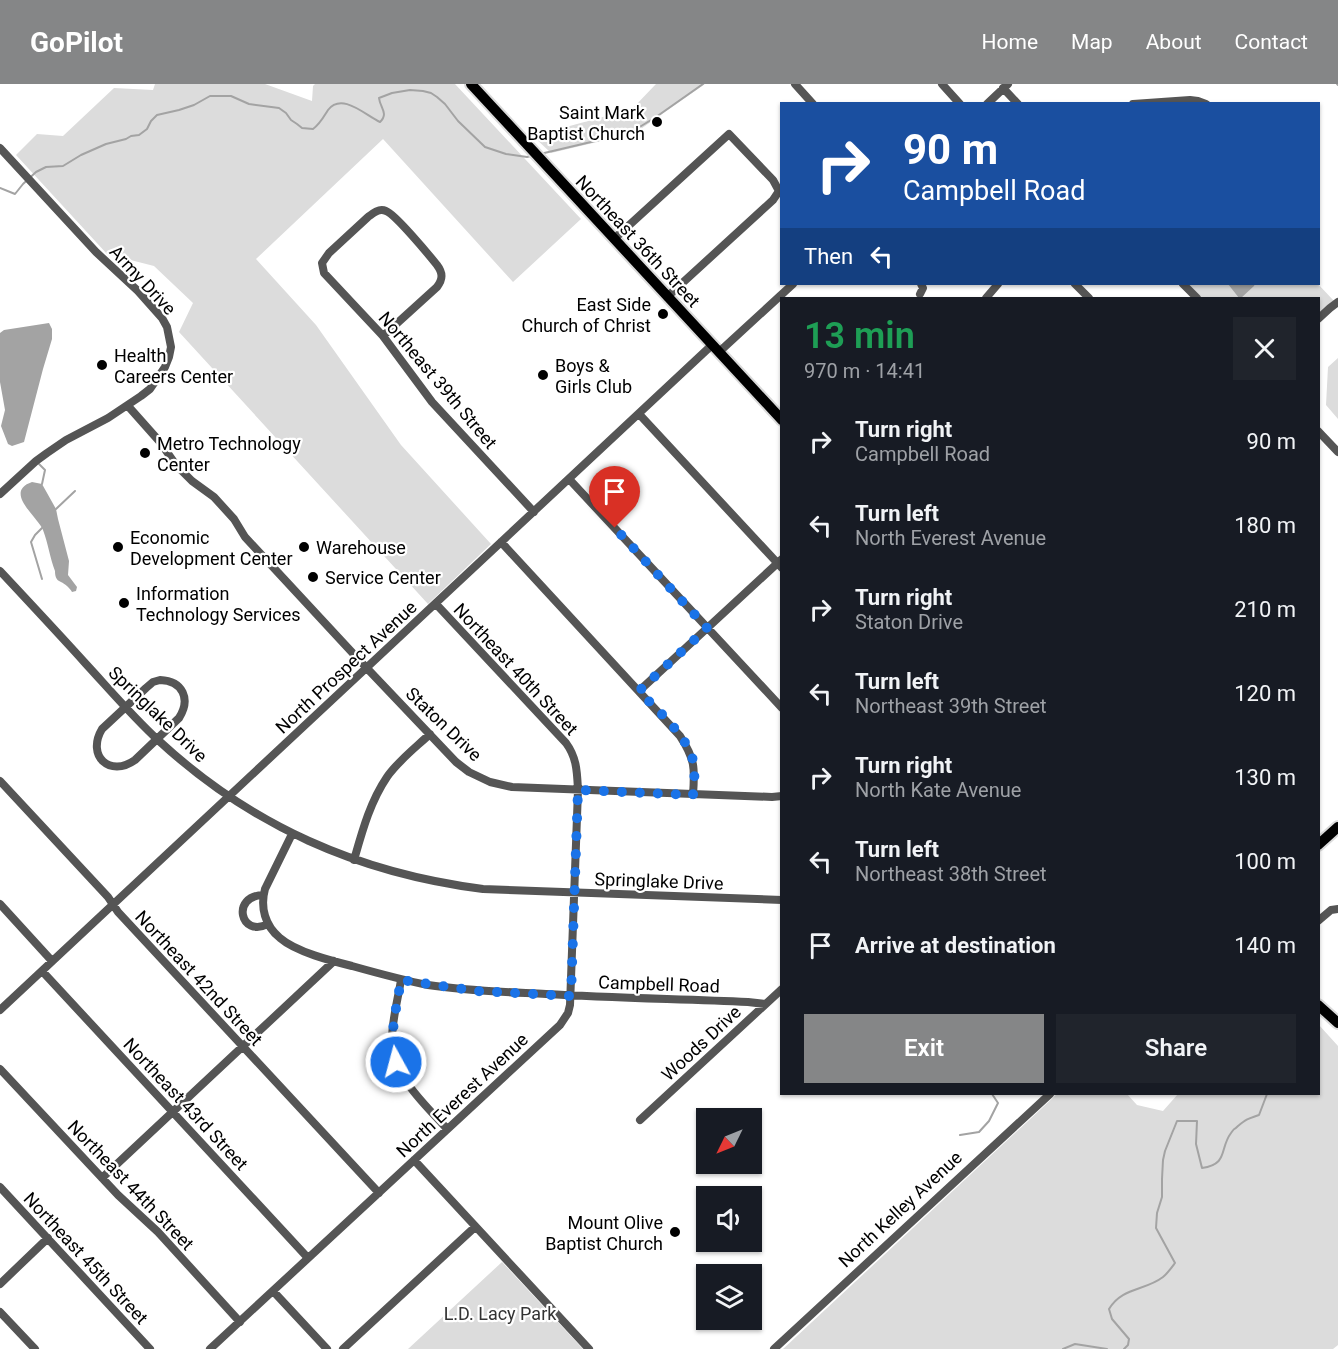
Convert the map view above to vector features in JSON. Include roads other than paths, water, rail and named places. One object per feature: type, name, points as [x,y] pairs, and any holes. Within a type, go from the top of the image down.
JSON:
[{"type":"main road","name":"Northeast 36th Street","points":[[471,84],[780,418]]},
{"type":"main road","points":[[1320,843],[1338,827]]},
{"type":"main road","points":[[1320,999],[1335,1020]]},
{"type":"main road","points":[[1320,1007],[1335,1020]]},
{"type":"street","points":[[795,84],[811,102]]},
{"type":"street","points":[[942,84],[958,102]]},
{"type":"street","points":[[989,102],[1006,86],[1016,102]]},
{"type":"street","points":[[1161,102],[1190,100],[1201,102]]},
{"type":"street","points":[[614,239],[729,134],[773,180],[779,191],[772,200],[667,297]]},
{"type":"street","name":"Army Drive","points":[[0,148],[96,252],[138,291],[162,318],[167,327],[171,347],[165,367],[150,389],[128,406],[36,460],[0,494]]},
{"type":"street","name":"Northeast 39th Street","points":[[383,336],[437,286],[442,276],[438,265],[395,218],[382,210],[368,217],[329,253],[322,265],[324,273],[383,336],[432,402],[534,512]]},
{"type":"street","name":"North Prospect Avenue","points":[[2,1004],[42,971],[639,414],[791,285]]},
{"type":"street","points":[[920,294],[923,288],[922,285]]},
{"type":"street","points":[[987,297],[997,285]]},
{"type":"street","points":[[1076,285],[1088,297]]},
{"type":"street","points":[[1184,285],[1196,297]]},
{"type":"street","points":[[1320,317],[1338,302]]},
{"type":"street","name":"Staton Drive","points":[[128,406],[160,442],[176,465],[192,481],[214,497],[234,519],[246,537],[462,767],[490,782],[512,788],[780,796]]},
{"type":"street","points":[[639,414],[780,563],[639,691]]},
{"type":"street","points":[[1320,433],[1338,452]]},
{"type":"street","points":[[569,479],[780,706]]},
{"type":"street","points":[[501,542],[680,736],[688,748],[693,763],[693,795]]},
{"type":"street","name":"Springlake Drive","points":[[0,571],[157,739],[229,797],[292,834],[354,860],[383,869],[463,886],[504,890],[780,900]]},
{"type":"street","name":"Northeast 40th Street","points":[[436,604],[566,743],[576,762],[578,790]]},
{"type":"street","points":[[168,680],[181,689],[184,695],[184,710],[157,739],[128,765],[110,766],[102,761],[97,753],[97,737],[102,729],[146,687],[153,682],[168,680]]},
{"type":"street","points":[[354,860],[372,807],[388,776],[430,734]]},
{"type":"street","name":"Northeast 42nd Street","points":[[0,781],[108,897],[118,912],[379,1193]]},
{"type":"street","name":"North Everest Avenue","points":[[210,1349],[560,1025],[568,1013],[571,996],[578,790]]},
{"type":"street","points":[[263,895],[252,897],[242,909],[242,915],[247,923],[256,927],[268,924],[263,907],[263,895],[292,834]]},
{"type":"street","points":[[0,904],[52,961]]},
{"type":"street","points":[[1320,919],[1331,910],[1338,909]]},
{"type":"street","name":"Campbell Road","points":[[268,924],[281,939],[292,946],[334,961],[401,980],[476,991],[765,1004]]},
{"type":"street","points":[[102,1178],[334,961]]},
{"type":"street","name":"Northeast 43rd Street","points":[[42,971],[308,1258]]},
{"type":"street","points":[[401,980],[392,1042],[396,1062],[406,1082],[447,1129]]},
{"type":"street","name":"Woods Drive","points":[[640,1120],[780,991]]},
{"type":"street","name":"Northeast 44th Street","points":[[0,1069],[102,1178],[150,1223],[240,1322]]},
{"type":"street","name":"North Kelley Avenue","points":[[774,1349],[1049,1095]]},
{"type":"street","points":[[414,1160],[589,1349]]},
{"type":"street","name":"Northeast 45th Street","points":[[0,1186],[150,1349]]},
{"type":"street","points":[[343,1349],[476,1227]]},
{"type":"street","points":[[1,1282],[48,1238]]},
{"type":"street","points":[[273,1291],[327,1349]]},
{"type":"street","points":[[0,1312],[35,1349]]},
{"type":"waterway","points":[[540,154],[633,131],[703,84]]},
{"type":"waterway","points":[[0,188],[15,194],[36,172],[46,167],[63,166],[106,144],[139,135],[147,129],[157,115],[194,105],[210,96],[231,96],[249,104],[279,108],[302,128],[313,129],[334,105],[347,104],[380,122],[384,113],[379,98],[410,90],[423,91],[431,93],[445,104],[458,121],[485,147],[506,154],[531,156]]},
{"type":"waterway","points":[[38,463],[45,470],[42,484]]},
{"type":"waterway","points":[[56,509],[75,491]]},
{"type":"waterway","points":[[42,528],[31,542],[42,579]]},
{"type":"waterway","points":[[960,1135],[979,1132],[989,1121],[998,1103],[993,1095]]},
{"type":"waterway","points":[[1124,1349],[1129,1339],[1112,1319],[1109,1309],[1120,1297],[1163,1277],[1175,1263],[1156,1228],[1157,1213],[1162,1197],[1163,1160],[1177,1121],[1197,1121],[1196,1144],[1202,1168],[1211,1166],[1220,1159],[1227,1139],[1234,1129],[1246,1120],[1259,1115],[1267,1095]]},
{"type":"waterway","points":[[1063,1349],[1075,1344],[1107,1349]]},
{"type":"place","name":"Saint Mark Baptist Church","points":[[657,122]]},
{"type":"place","name":"East Side Church of Christ","points":[[663,314]]},
{"type":"place","name":"Health Careers Center","points":[[102,365]]},
{"type":"place","name":"Boys & Girls Club","points":[[543,375]]},
{"type":"place","name":"Metro Technology Center","points":[[145,453]]},
{"type":"place","name":"Economic Development Center","points":[[118,547]]},
{"type":"place","name":"Warehouse","points":[[304,547]]},
{"type":"place","name":"Service Center","points":[[313,577]]},
{"type":"place","name":"Information Technology Services","points":[[124,603]]},
{"type":"place","name":"Mount Olive Baptist Church","points":[[675,1232]]},
{"type":"park label","name":"L.D. Lacy Park","points":[[500,1313]]}]
